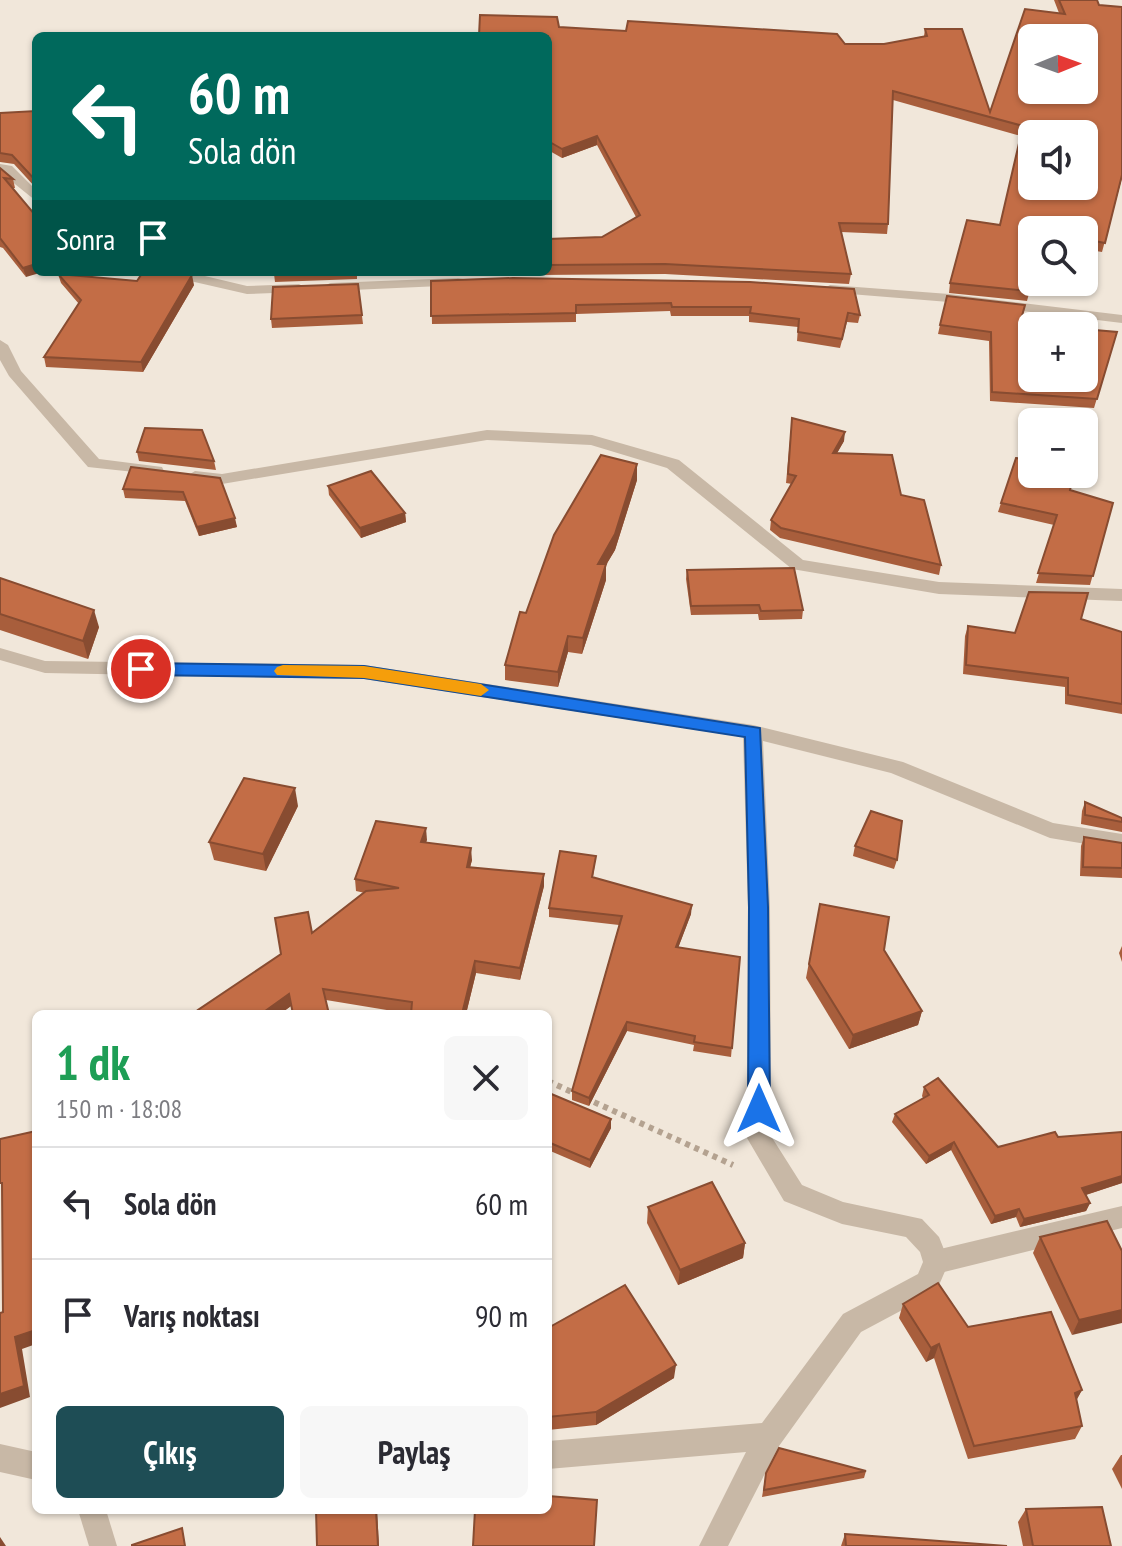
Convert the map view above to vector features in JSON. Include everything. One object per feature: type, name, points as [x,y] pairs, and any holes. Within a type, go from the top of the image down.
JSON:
[{"type":"street","points":[[0,168],[7,169],[32,193]]},
{"type":"street","points":[[186,276],[247,290],[466,282]]},
{"type":"street","points":[[810,288],[949,298],[1122,319]]},
{"type":"street","points":[[0,345],[14,373],[94,463],[222,479],[487,435],[592,440],[673,464],[798,565],[939,588],[1122,595]]},
{"type":"street","points":[[0,654],[45,667],[364,672],[753,732],[896,767],[1050,830],[1122,842]]},
{"type":"street","points":[[713,1546],[769,1436],[852,1323],[927,1283],[936,1262],[930,1245],[913,1227],[842,1213],[793,1193],[759,1138],[759,907],[753,732]]},
{"type":"street","points":[[936,1262],[1122,1217]]},
{"type":"street","points":[[552,1455],[769,1436]]},
{"type":"street","points":[[0,1458],[32,1465]]},
{"type":"street","points":[[93,1514],[103,1546]]},
{"type":"path","points":[[552,1083],[736,1166]]},
{"type":"building","points":[[1059,0],[1097,0],[1099,5],[1122,7],[1122,175],[1105,243],[1098,242],[1098,216],[1018,216],[1018,290],[950,283],[967,220],[1000,225],[1018,148],[1018,200],[1098,200],[1098,120],[1018,120],[1018,125],[893,91],[888,224],[839,223],[851,274],[665,264],[552,265],[552,239],[602,237],[640,215],[597,136],[562,149],[552,143],[552,32],[479,32],[480,15],[557,17],[559,27],[626,31],[628,21],[837,34],[845,44],[884,44],[927,36],[925,29],[962,29],[990,112],[1018,30],[1018,104],[1098,104],[1098,24],[1020,24],[1025,9],[1065,14]]},
{"type":"building","points":[[32,111],[32,177],[12,155],[0,153],[0,113]]},
{"type":"building","points":[[0,168],[13,179],[4,178],[32,211],[32,265],[23,268],[0,238]]},
{"type":"building","points":[[60,276],[137,281],[140,276],[191,276],[141,362],[44,357],[81,300]]},
{"type":"building","points":[[513,278],[750,282],[854,289],[860,315],[848,313],[842,339],[798,332],[799,319],[750,313],[751,307],[672,307],[671,303],[576,305],[576,313],[431,316],[431,281]]},
{"type":"building","points":[[358,284],[362,315],[271,319],[273,287]]},
{"type":"building","points":[[947,296],[1025,305],[1023,312],[1018,312],[1018,392],[1098,392],[1098,330],[1117,332],[1097,399],[992,392],[991,332],[940,325]]},
{"type":"building","points":[[792,418],[845,432],[833,453],[892,455],[901,495],[924,500],[941,565],[781,528],[771,520],[796,476],[788,474]]},
{"type":"building","points":[[145,428],[202,430],[214,461],[137,452]]},
{"type":"building","points":[[601,455],[637,464],[615,534],[598,564],[606,564],[583,638],[568,636],[558,672],[505,665],[520,612],[526,613],[554,535]]},
{"type":"building","points":[[1016,458],[1018,488],[1070,488],[1113,503],[1093,576],[1038,573],[1057,515],[1001,503]]},
{"type":"building","points":[[131,467],[220,478],[235,518],[197,527],[183,492],[123,489]]},
{"type":"building","points":[[371,471],[405,513],[360,528],[328,486]]},
{"type":"building","points":[[794,568],[803,610],[761,611],[759,605],[691,606],[687,570]]},
{"type":"building","points":[[0,578],[94,610],[83,641],[0,614]]},
{"type":"building","points":[[1029,592],[1088,593],[1081,619],[1122,632],[1122,704],[1068,695],[1068,678],[966,665],[968,626],[1015,633]]},
{"type":"building","points":[[244,778],[295,788],[263,854],[209,842]]},
{"type":"building","points":[[1085,802],[1122,818],[1122,822],[1085,815]]},
{"type":"building","points":[[871,811],[902,821],[897,860],[855,846]]},
{"type":"building","points":[[376,821],[426,828],[421,842],[471,848],[467,867],[544,874],[520,968],[475,961],[463,1010],[411,1010],[412,1002],[323,989],[328,1010],[292,1010],[289,994],[267,1010],[198,1010],[281,954],[275,918],[308,912],[312,933],[366,891],[399,888],[355,879]]},
{"type":"building","points":[[1084,837],[1122,843],[1122,868],[1083,867]]},
{"type":"building","points":[[560,851],[596,856],[592,877],[692,905],[676,947],[740,957],[732,1048],[694,1042],[695,1036],[627,1022],[589,1098],[572,1091],[622,916],[549,908]]},
{"type":"building","points":[[820,904],[889,917],[884,950],[922,1011],[853,1035],[809,964]]},
{"type":"building","points":[[938,1078],[998,1147],[1055,1132],[1058,1137],[1122,1132],[1122,1176],[1082,1188],[1090,1203],[1024,1219],[1019,1209],[995,1216],[954,1142],[929,1156],[895,1114],[929,1095],[924,1087]]},
{"type":"building","points":[[552,1094],[611,1119],[590,1160],[552,1144]]},
{"type":"building","points":[[32,1132],[32,1331],[15,1337],[24,1386],[0,1394],[0,1313],[3,1312],[0,1139]]},
{"type":"building","points":[[712,1182],[745,1243],[680,1270],[648,1207]]},
{"type":"building","points":[[1107,1221],[1122,1251],[1122,1310],[1079,1320],[1040,1237]]},
{"type":"building","points":[[938,1283],[968,1327],[1051,1312],[1082,1390],[1075,1393],[1082,1426],[974,1446],[939,1344],[931,1348],[903,1304]]},
{"type":"building","points":[[625,1285],[676,1365],[596,1412],[552,1417],[552,1326]]},
{"type":"building","points":[[779,1448],[866,1471],[764,1490],[766,1473]]},
{"type":"building","points":[[552,1496],[597,1500],[594,1546],[473,1546],[475,1514],[552,1514]]},
{"type":"building","points":[[1102,1507],[1111,1546],[1033,1546],[1026,1509]]},
{"type":"building","points":[[316,1514],[376,1514],[378,1546],[317,1546]]},
{"type":"building","points":[[182,1528],[185,1546],[132,1546],[132,1545]]},
{"type":"building","points":[[845,1534],[1007,1546],[846,1546]]},
{"type":"slow traffic","points":[[283,671],[364,672],[481,690]]},
{"type":"route","points":[[141,669],[364,672],[753,732],[759,907],[759,1109]]}]
